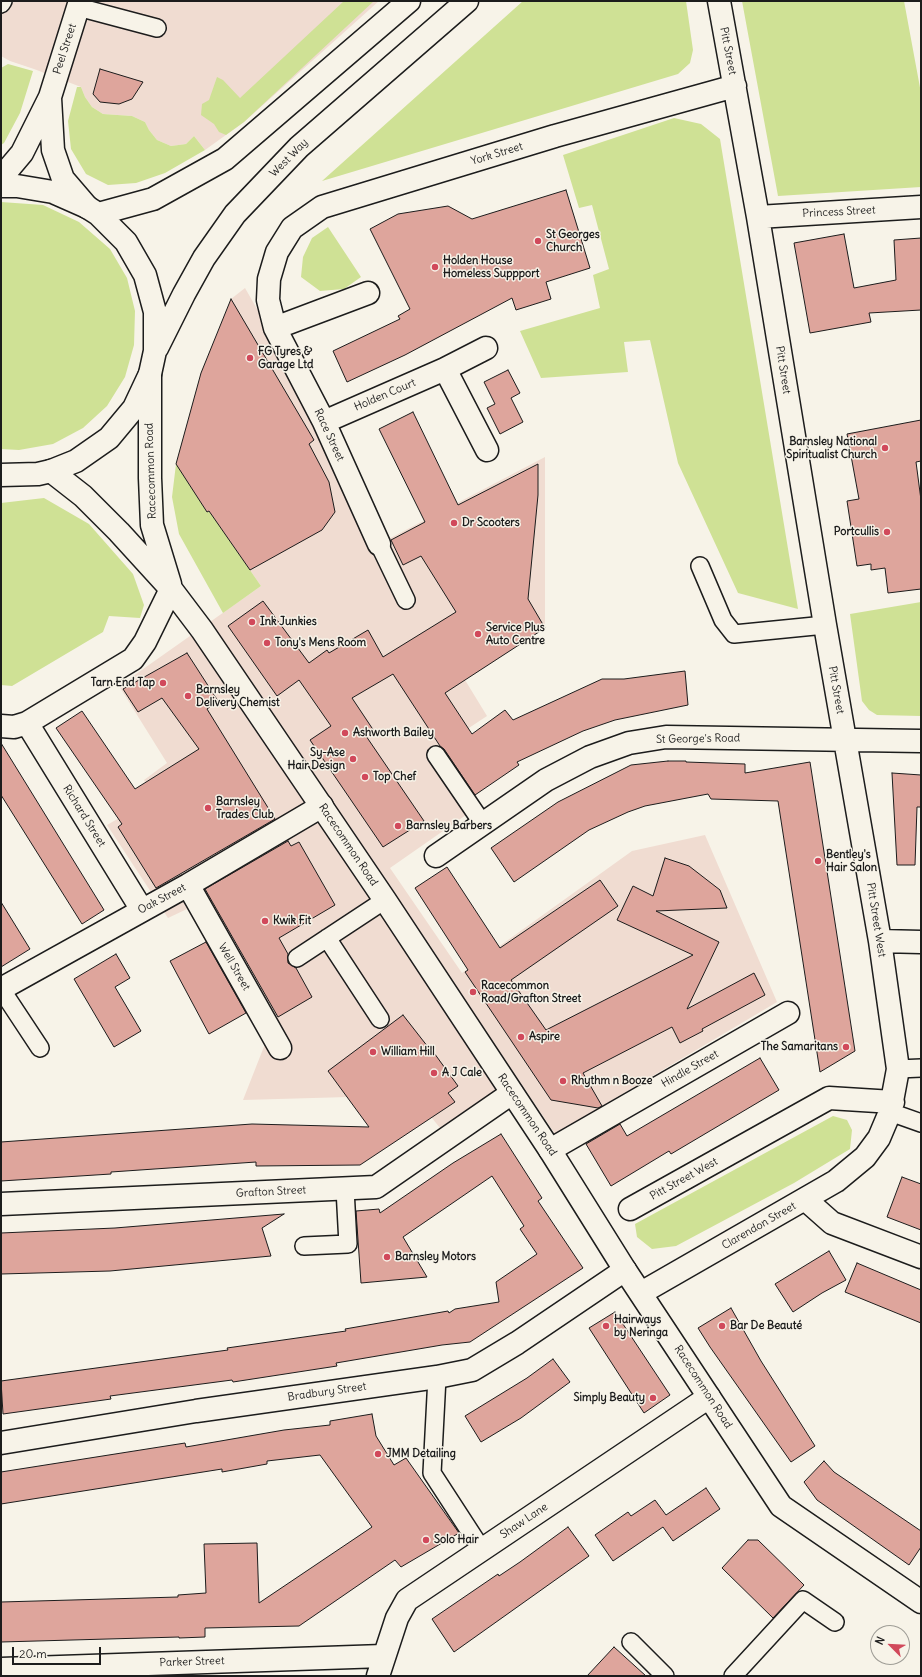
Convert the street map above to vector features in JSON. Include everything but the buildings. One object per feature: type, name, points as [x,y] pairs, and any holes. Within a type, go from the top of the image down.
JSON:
[{"type":"main road","points":[[1,186],[17,186],[53,192],[93,210],[153,199],[225,159],[409,1]]},
{"type":"main road","name":"West Way","points":[[155,351],[204,258],[235,214],[299,146],[468,1]]},
{"type":"main road","name":"Pitt Street","points":[[719,1],[758,217],[824,625],[846,740]]},
{"type":"main road","name":"Peel Street","points":[[1,178],[22,153],[50,97],[79,4]]},
{"type":"main road","name":"York Street","points":[[277,252],[292,228],[322,207],[555,136],[735,86]]},
{"type":"main road","name":"Peel Street","points":[[50,97],[54,150],[63,179],[126,242],[145,275],[155,312],[155,351]]},
{"type":"main road","name":"Princess Street","points":[[758,217],[921,207]]},
{"type":"main road","name":"Race Street","points":[[277,252],[269,279],[268,293],[274,328],[324,422],[379,544]]},
{"type":"main road","points":[[274,328],[368,293]]},
{"type":"main road","name":"Holden Court","points":[[324,422],[445,369],[486,348]]},
{"type":"main road","points":[[1,490],[44,472],[76,461],[109,438],[134,408],[150,374],[155,351]]},
{"type":"main road","points":[[445,369],[487,450]]},
{"type":"main road","name":"Racecommon Road","points":[[150,374],[150,478],[152,525],[171,589]]},
{"type":"main road","points":[[1,475],[44,472]]},
{"type":"main road","name":"Racecommon Road","points":[[44,472],[83,496],[119,532],[171,589],[202,630],[385,900],[550,1150],[625,1270],[781,1506],[921,1602]]},
{"type":"main road","points":[[1,726],[14,727],[27,723],[133,659],[145,642],[171,589]]},
{"type":"main road","name":"Richard Street","points":[[27,723],[142,910]]},
{"type":"main road","name":"St George's Road","points":[[436,856],[546,780],[590,757],[629,743],[666,737],[921,741]]},
{"type":"main road","name":"Pitt Street West","points":[[806,1200],[836,1181],[865,1157],[879,1138],[891,1107],[898,1069],[880,941],[846,740]]},
{"type":"main road","name":"Oak Street","points":[[1,989],[188,885],[322,806]]},
{"type":"main road","name":"Well Street","points":[[188,885],[280,1048]]},
{"type":"main road","points":[[880,941],[921,942]]},
{"type":"main road","name":"Hindle Street","points":[[550,1150],[788,1013]]},
{"type":"main road","name":"Grafton Street","points":[[1,1204],[376,1187],[512,1093]]},
{"type":"main road","name":"Pitt Street West","points":[[630,1209],[828,1098],[891,1107]]},
{"type":"main road","name":"Clarendon Street","points":[[641,1293],[806,1200],[832,1223],[921,1258]]},
{"type":"main road","name":"Bradbury Street","points":[[1,1443],[196,1411],[437,1377],[472,1370],[517,1343],[625,1270]]},
{"type":"main road","name":"Shaw Lane","points":[[381,1666],[397,1618],[407,1600],[709,1398]]},
{"type":"main road","name":"Parker Street","points":[[1,1669],[381,1666]]},
{"type":"lane","points":[[79,4],[157,28]]},
{"type":"lane","points":[[379,544],[406,600]]},
{"type":"lane","points":[[700,566],[723,620],[734,634],[824,625]]},
{"type":"lane","points":[[436,754],[483,824]]},
{"type":"lane","points":[[297,958],[385,900]]},
{"type":"lane","points":[[327,938],[380,1019]]},
{"type":"lane","points":[[1,989],[40,1048]]},
{"type":"lane","points":[[898,1069],[921,1068]]},
{"type":"lane","points":[[891,1107],[921,1123]]},
{"type":"lane","points":[[304,1246],[348,1244],[344,1189]]},
{"type":"lane","points":[[437,1377],[432,1473],[482,1550]]},
{"type":"lane","points":[[733,1676],[803,1600],[835,1622]]},
{"type":"lane","points":[[630,1642],[665,1676]]},
{"type":"shaded area","points":[[1,1],[379,1],[244,122],[205,150],[194,136],[186,144],[171,146],[157,140],[145,122],[132,116],[103,114],[92,107],[85,97],[81,87],[10,61],[1,56]]},
{"type":"shaded area","points":[[245,288],[322,422],[379,544],[545,457],[545,628],[465,680],[487,716],[428,755],[466,815],[390,868],[462,973],[632,851],[705,835],[777,1002],[555,1134],[516,1076],[440,1128],[395,1072],[348,1097],[243,1100],[265,1044],[187,909],[168,918],[107,825],[154,798],[144,780],[167,763],[119,686],[261,586],[209,511],[207,512],[176,464],[201,373],[231,299]]},
{"type":"green space","points":[[344,1],[374,1],[244,122],[226,135],[219,132],[214,124],[201,115],[202,104],[209,100],[217,77],[223,80],[240,98]]},
{"type":"green space","points":[[523,1],[686,1],[693,50],[690,63],[678,74],[322,181]]},
{"type":"green space","points":[[742,1],[904,1],[921,93],[921,187],[778,196]]},
{"type":"green space","points":[[8,64],[33,71],[20,113],[4,143],[1,145],[1,68]]},
{"type":"green space","points":[[77,87],[81,87],[85,97],[92,107],[103,114],[132,116],[145,122],[157,140],[171,146],[186,144],[194,136],[205,150],[165,173],[136,183],[108,185],[86,174],[71,149],[68,121]]},
{"type":"green space","points":[[674,118],[701,124],[720,139],[798,609],[738,593],[678,463],[650,340],[624,342],[628,372],[541,378],[520,331],[600,308],[593,275],[609,269],[592,205],[579,208],[563,155]]},
{"type":"green space","points":[[1,202],[43,205],[79,222],[110,249],[127,278],[135,311],[134,345],[125,377],[107,406],[83,428],[53,444],[19,450],[1,449]]},
{"type":"green space","points":[[328,227],[361,277],[344,289],[320,291],[301,277],[303,257],[312,238]]},
{"type":"green space","points":[[176,464],[207,512],[209,511],[261,586],[223,613],[179,534],[172,497]]},
{"type":"green space","points":[[44,498],[89,524],[133,574],[144,605],[140,618],[109,616],[103,632],[12,686],[1,685],[1,503]]},
{"type":"green space","points":[[921,602],[921,716],[877,715],[869,710],[862,701],[850,614]]},
{"type":"green space","points":[[833,1116],[847,1120],[852,1130],[850,1149],[794,1183],[676,1246],[652,1249],[637,1237],[635,1224]]},
{"type":"place","name":"St Georges Church","points":[[538,241]]},
{"type":"place","name":"Holden House Homeless Suppport","points":[[435,267]]},
{"type":"place","name":"FG Tyres & Garage Ltd","points":[[250,358]]},
{"type":"place","name":"Barnsley National Spiritualist Church","points":[[885,448]]},
{"type":"place","name":"Dr Scooters","points":[[454,523]]},
{"type":"place","name":"Portcullis","points":[[887,532]]},
{"type":"place","name":"Ink Junkies","points":[[252,622]]},
{"type":"place","name":"Service Plus Auto Centre","points":[[478,634]]},
{"type":"place","name":"Tony's Mens Room","points":[[267,643]]},
{"type":"place","name":"Tarn End Tap","points":[[163,683]]},
{"type":"place","name":"Barnsley Delivery Chemist","points":[[188,696]]},
{"type":"place","name":"Ashworth Bailey","points":[[345,733]]},
{"type":"place","name":"Sy-Ase Hair Design","points":[[353,759]]},
{"type":"place","name":"Top Chef","points":[[365,777]]},
{"type":"place","name":"Barnsley Trades Club","points":[[208,808]]},
{"type":"place","name":"Barnsley Barbers","points":[[398,826]]},
{"type":"place","name":"Bentley's Hair Salon","points":[[818,861]]},
{"type":"place","name":"Kwik Fit","points":[[265,921]]},
{"type":"place","name":"Racecommon Road/Grafton Street","points":[[473,992]]},
{"type":"place","name":"Aspire","points":[[521,1037]]},
{"type":"place","name":"The Samaritans","points":[[846,1047]]},
{"type":"place","name":"William Hill","points":[[373,1052]]},
{"type":"place","name":"A J Cale","points":[[434,1073]]},
{"type":"place","name":"Rhythm n Booze","points":[[563,1081]]},
{"type":"place","name":"Barnsley Motors","points":[[387,1257]]},
{"type":"place","name":"Hairways by Neringa","points":[[606,1326]]},
{"type":"place","name":"Bar De Beauté","points":[[722,1326]]},
{"type":"place","name":"Simply Beauty","points":[[653,1398]]},
{"type":"place","name":"JMM Detailing","points":[[378,1454]]},
{"type":"place","name":"Solo Hair","points":[[426,1540]]}]
